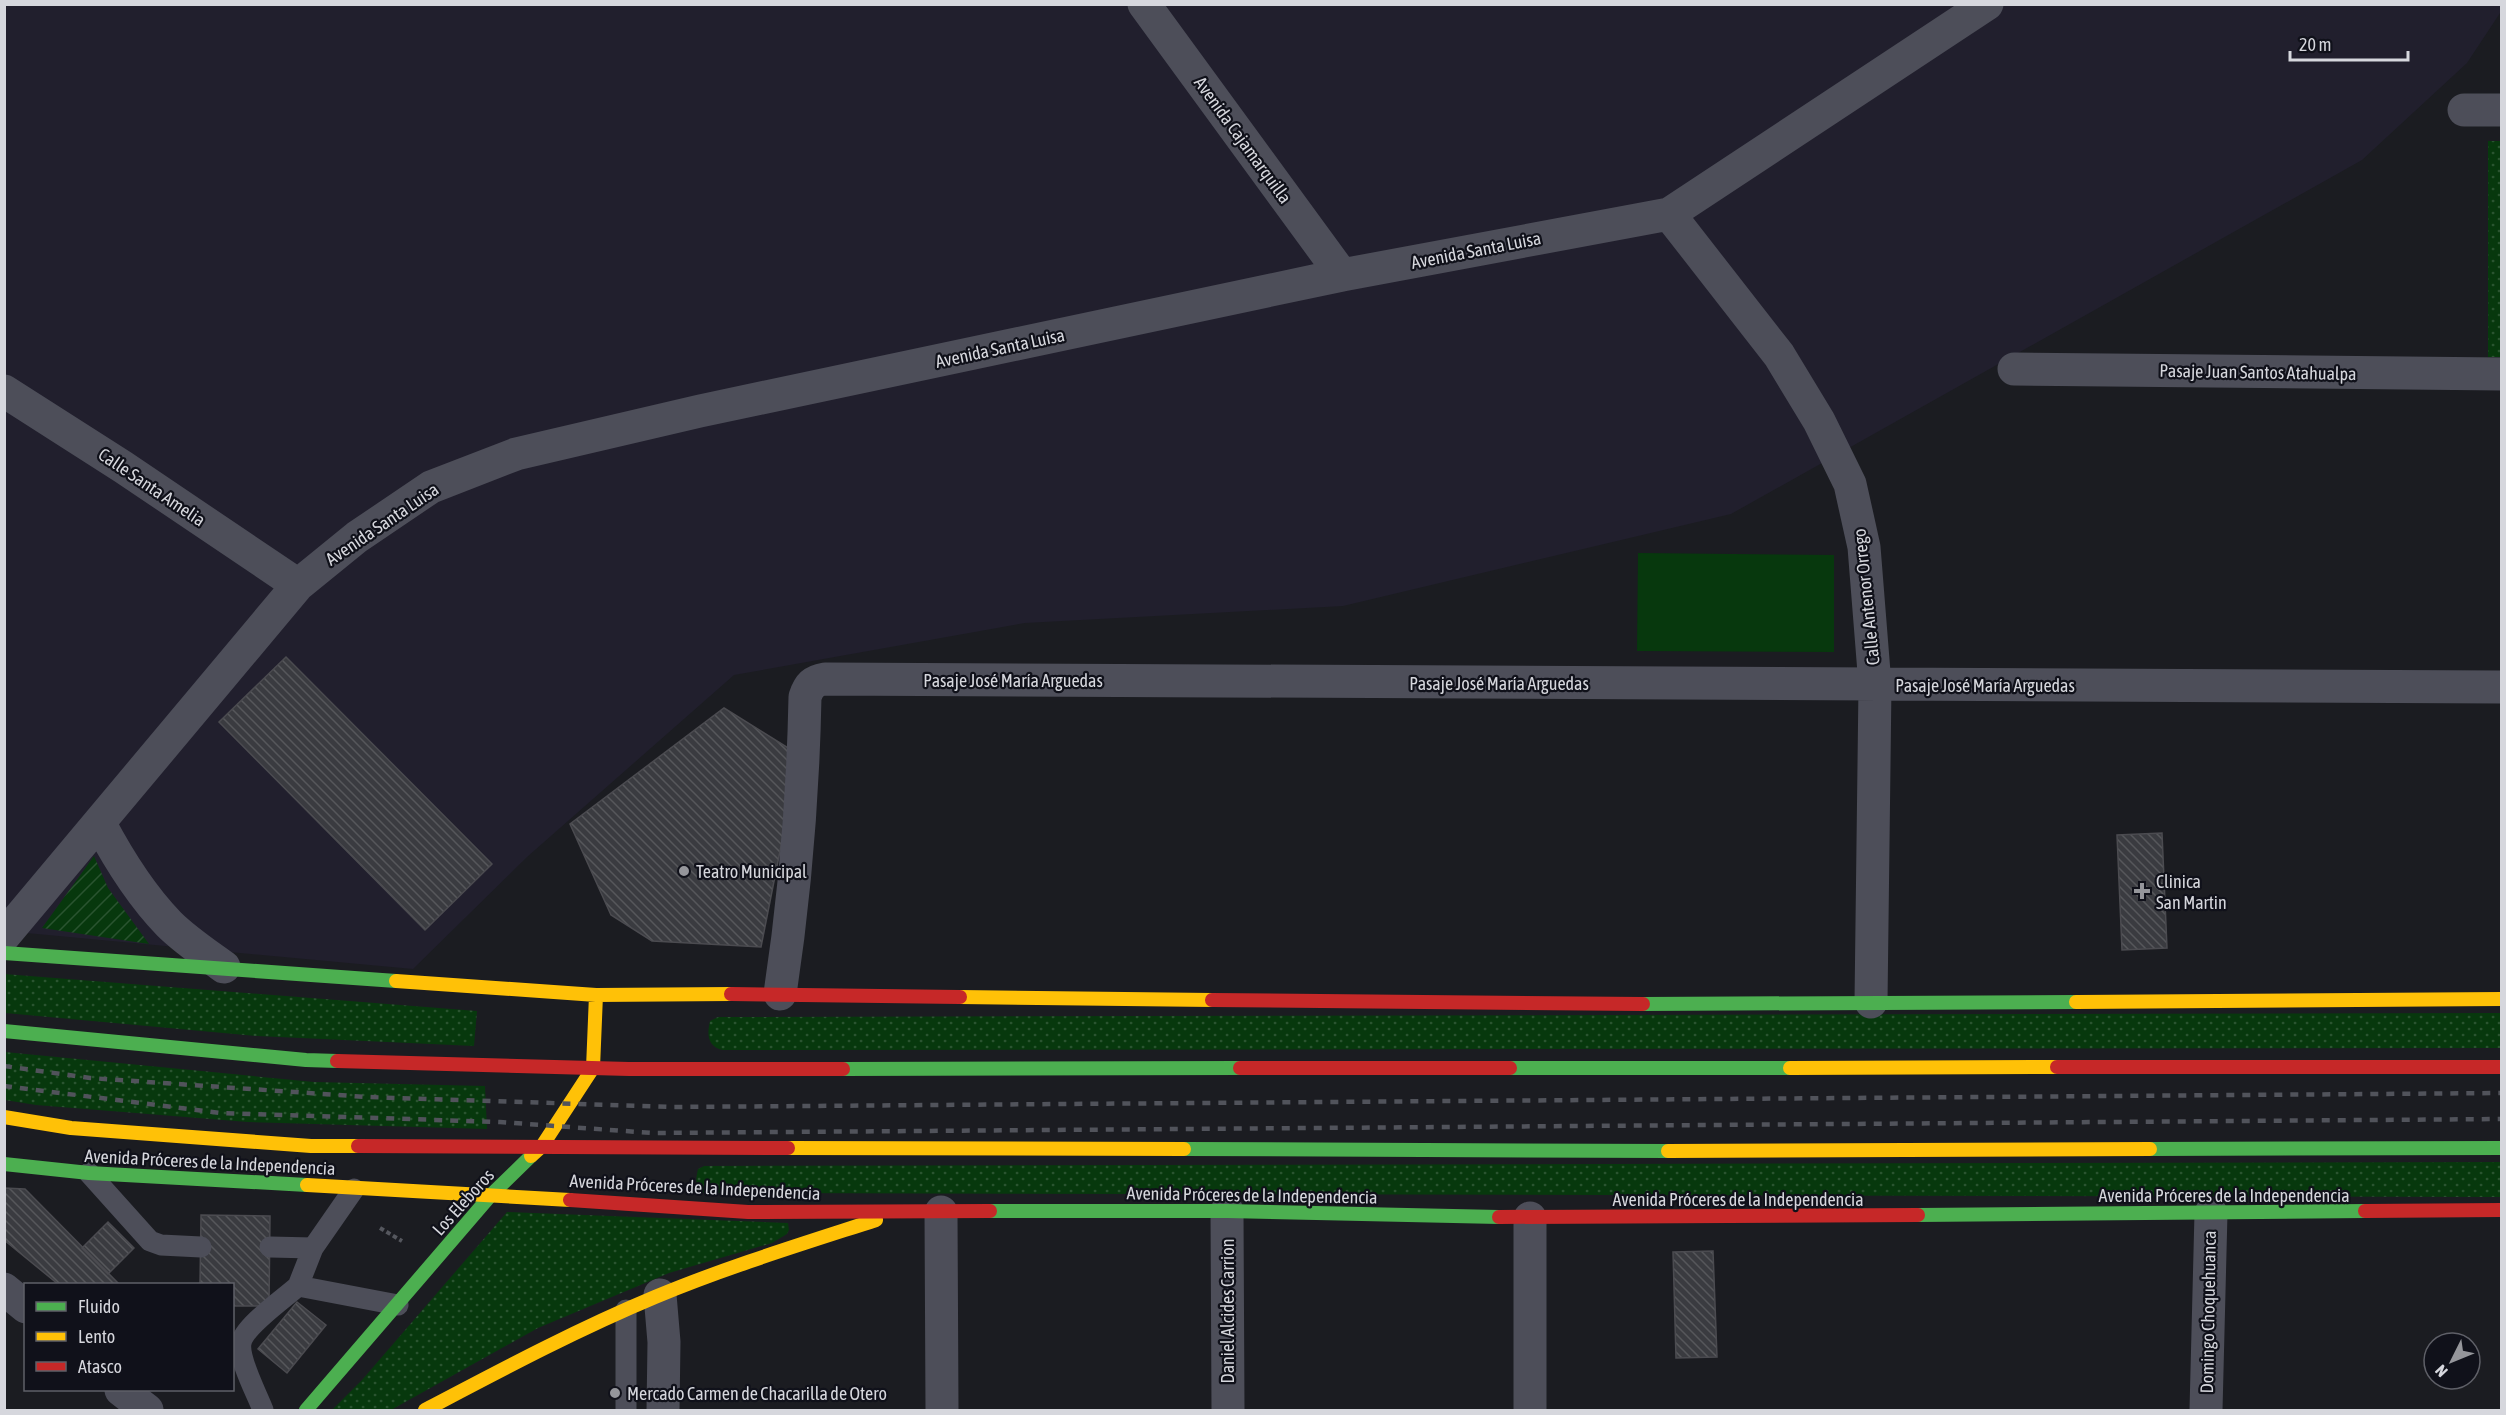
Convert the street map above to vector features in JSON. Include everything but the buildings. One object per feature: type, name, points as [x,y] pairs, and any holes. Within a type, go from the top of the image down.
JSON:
[{"type":"main road","points":[[4,953],[596,995],[780,994],[1553,1005],[2502,999]]},
{"type":"main road","points":[[593,1068],[596,995]]},
{"type":"main road","points":[[4,1031],[306,1060],[593,1068],[2502,1067]]},
{"type":"main road","name":"Los Eleboros","points":[[306,1410],[491,1195],[542,1146],[593,1068]]},
{"type":"main road","name":"Avenida Próceres de la Independencia","points":[[4,1118],[71,1128],[311,1146],[1531,1151],[2502,1148]]},
{"type":"main road","name":"Avenida Próceres de la Independencia","points":[[4,1164],[89,1173],[748,1212],[1227,1211],[1530,1218],[2502,1210]]},
{"type":"main road","points":[[425,1410],[484,1379],[660,1295],[902,1212]]},
{"type":"street","name":"Avenida Cajamarquilla","points":[[1144,4],[1342,275]]},
{"type":"street","name":"Avenida Santa Luisa","points":[[4,936],[298,585],[357,537],[431,487],[516,454],[700,411],[1342,275],[1669,214],[1980,6]]},
{"type":"street","points":[[2464,110],[2502,110]]},
{"type":"street","name":"Calle Antenor Orrego","points":[[1669,214],[1779,355],[1820,421],[1850,484],[1864,548],[1875,685],[1871,1002]]},
{"type":"street","name":"Pasaje Juan Santos Atahualpa","points":[[2014,369],[2502,374]]},
{"type":"street","name":"Calle Santa Amelia","points":[[4,391],[123,467],[298,585]]},
{"type":"street","name":"Pasaje José María Arguedas","points":[[780,994],[790,930],[804,778],[805,697],[808,686],[816,681],[2502,687]]},
{"type":"street","points":[[100,824],[121,864],[170,925],[224,967]]},
{"type":"street","name":"Daniel Alcides Carrion","points":[[1227,1211],[1228,1410]]},
{"type":"street","points":[[941,1212],[942,1410]]},
{"type":"street","name":"Domingo Choquehuanca","points":[[2206,1410],[2211,1213]]},
{"type":"street","points":[[1530,1218],[1530,1410]]},
{"type":"street","points":[[4,1289],[24,1305]]},
{"type":"street","points":[[660,1295],[664,1342],[663,1410]]},
{"type":"street","points":[[123,1391],[147,1410]]},
{"type":"lane","points":[[89,1173],[150,1241],[160,1245],[201,1246]]},
{"type":"lane","points":[[263,1410],[242,1356],[241,1342],[247,1330],[298,1286],[313,1248],[354,1189]]},
{"type":"lane","points":[[270,1247],[313,1248]]},
{"type":"lane","points":[[298,1286],[398,1305]]},
{"type":"lane","points":[[626,1310],[626,1410]]},
{"type":"path","points":[[374,1225],[403,1242]]},
{"type":"shaded area","points":[[2501,4],[2502,10],[2467,63],[2362,160],[1731,514],[1343,606],[1025,623],[734,675],[527,857],[413,969],[5,931],[4,5]]},
{"type":"green space","points":[[2488,141],[2501,141],[2501,357],[2488,357]]},
{"type":"green space","points":[[1638,553],[1834,555],[1834,652],[1637,651]]},
{"type":"green space","points":[[94,856],[108,888],[149,944],[42,928]]},
{"type":"green space","points":[[4,974],[477,1011],[474,1046],[257,1036],[5,1013]]},
{"type":"green space","points":[[2501,1013],[2502,1048],[722,1050],[713,1046],[708,1030],[710,1021],[718,1017]]},
{"type":"green space","points":[[5,1052],[314,1082],[485,1086],[487,1129],[248,1122],[36,1105],[5,1100]]},
{"type":"green space","points":[[2502,1162],[2501,1197],[706,1193],[700,1192],[696,1181],[698,1169],[704,1166]]},
{"type":"green space","points":[[507,1212],[788,1223],[789,1230],[787,1234],[772,1243],[669,1273],[538,1328],[391,1410],[332,1410],[362,1380]]},
{"type":"railway","points":[[4,1066],[90,1078],[367,1097],[673,1107],[2502,1093]]},
{"type":"railway","points":[[4,1086],[221,1113],[500,1122],[652,1133],[2502,1119]]},
{"type":"traffic: fast","points":[[4,953],[396,981]]},
{"type":"traffic: fast","points":[[1643,1004],[2076,1002]]},
{"type":"traffic: fast","points":[[4,1031],[337,1061]]},
{"type":"traffic: fast","points":[[843,1069],[1240,1068]]},
{"type":"traffic: fast","points":[[1510,1068],[1790,1068]]},
{"type":"traffic: fast","points":[[2150,1149],[2502,1148]]},
{"type":"traffic: fast","points":[[1184,1149],[1668,1151]]},
{"type":"traffic: fast","points":[[306,1410],[491,1195],[531,1156]]},
{"type":"traffic: fast","points":[[4,1164],[89,1173],[307,1185]]},
{"type":"traffic: fast","points":[[990,1211],[1227,1211],[1499,1217]]},
{"type":"traffic: fast","points":[[1918,1215],[2365,1211]]},
{"type":"traffic: slow","points":[[396,981],[596,995],[731,994]]},
{"type":"traffic: slow","points":[[531,1156],[542,1146],[593,1068],[596,995]]},
{"type":"traffic: slow","points":[[960,997],[1212,1000]]},
{"type":"traffic: slow","points":[[2076,1002],[2502,999]]},
{"type":"traffic: slow","points":[[1790,1068],[2057,1067]]},
{"type":"traffic: slow","points":[[4,1117],[71,1128],[311,1146],[358,1146]]},
{"type":"traffic: slow","points":[[788,1148],[1184,1149]]},
{"type":"traffic: slow","points":[[1668,1151],[2150,1149]]},
{"type":"traffic: slow","points":[[307,1185],[570,1200]]},
{"type":"traffic: slow","points":[[425,1410],[510,1365],[655,1297],[737,1266],[876,1220]]},
{"type":"traffic: jam","points":[[731,994],[960,997]]},
{"type":"traffic: jam","points":[[1212,1000],[1643,1004]]},
{"type":"traffic: jam","points":[[337,1061],[629,1069],[843,1069]]},
{"type":"traffic: jam","points":[[2057,1067],[2502,1067]]},
{"type":"traffic: jam","points":[[1240,1068],[1510,1068]]},
{"type":"traffic: jam","points":[[358,1146],[788,1148]]},
{"type":"traffic: jam","points":[[570,1200],[748,1212],[990,1211]]},
{"type":"traffic: jam","points":[[2365,1211],[2502,1210]]},
{"type":"traffic: jam","points":[[1499,1217],[1918,1215]]},
{"type":"place","name":"Teatro Municipal","points":[[684,871]]},
{"type":"place","name":"Clinica San Martin","points":[[2142,891]]},
{"type":"place","name":"Mercado Carmen de Chacarilla de Otero","points":[[615,1393]]}]
